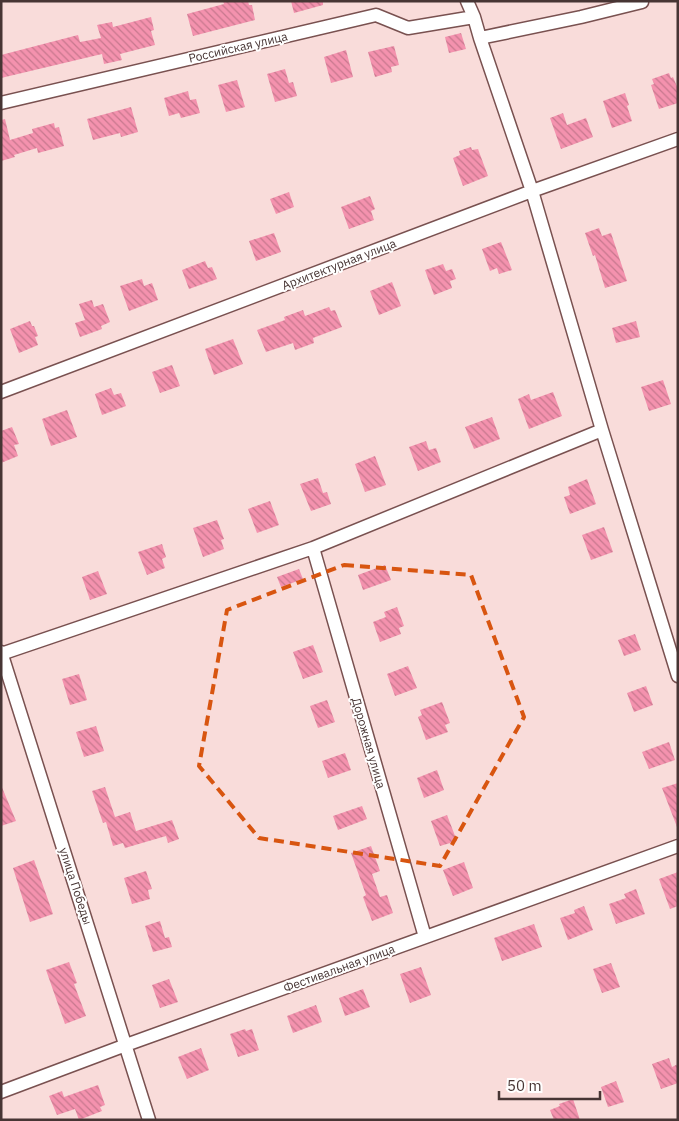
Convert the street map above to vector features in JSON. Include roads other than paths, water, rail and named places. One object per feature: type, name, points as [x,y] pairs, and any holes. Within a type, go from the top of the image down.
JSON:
[{"type":"street","points":[[467,1],[532,191],[602,430],[678,676]]},
{"type":"street","points":[[480,38],[642,2]]},
{"type":"street","name":"Российская улица","points":[[1,103],[376,15],[408,28],[474,17]]},
{"type":"street","name":"Архитектурная улица","points":[[1,392],[532,191],[678,140]]},
{"type":"street","points":[[1,653],[313,548],[602,430]]},
{"type":"street","name":"Дорожная улица","points":[[313,548],[425,937]]},
{"type":"street","name":"улица Победы","points":[[1,653],[149,1120]]},
{"type":"street","name":"Фестивальная улица","points":[[1,1092],[678,846]]}]
